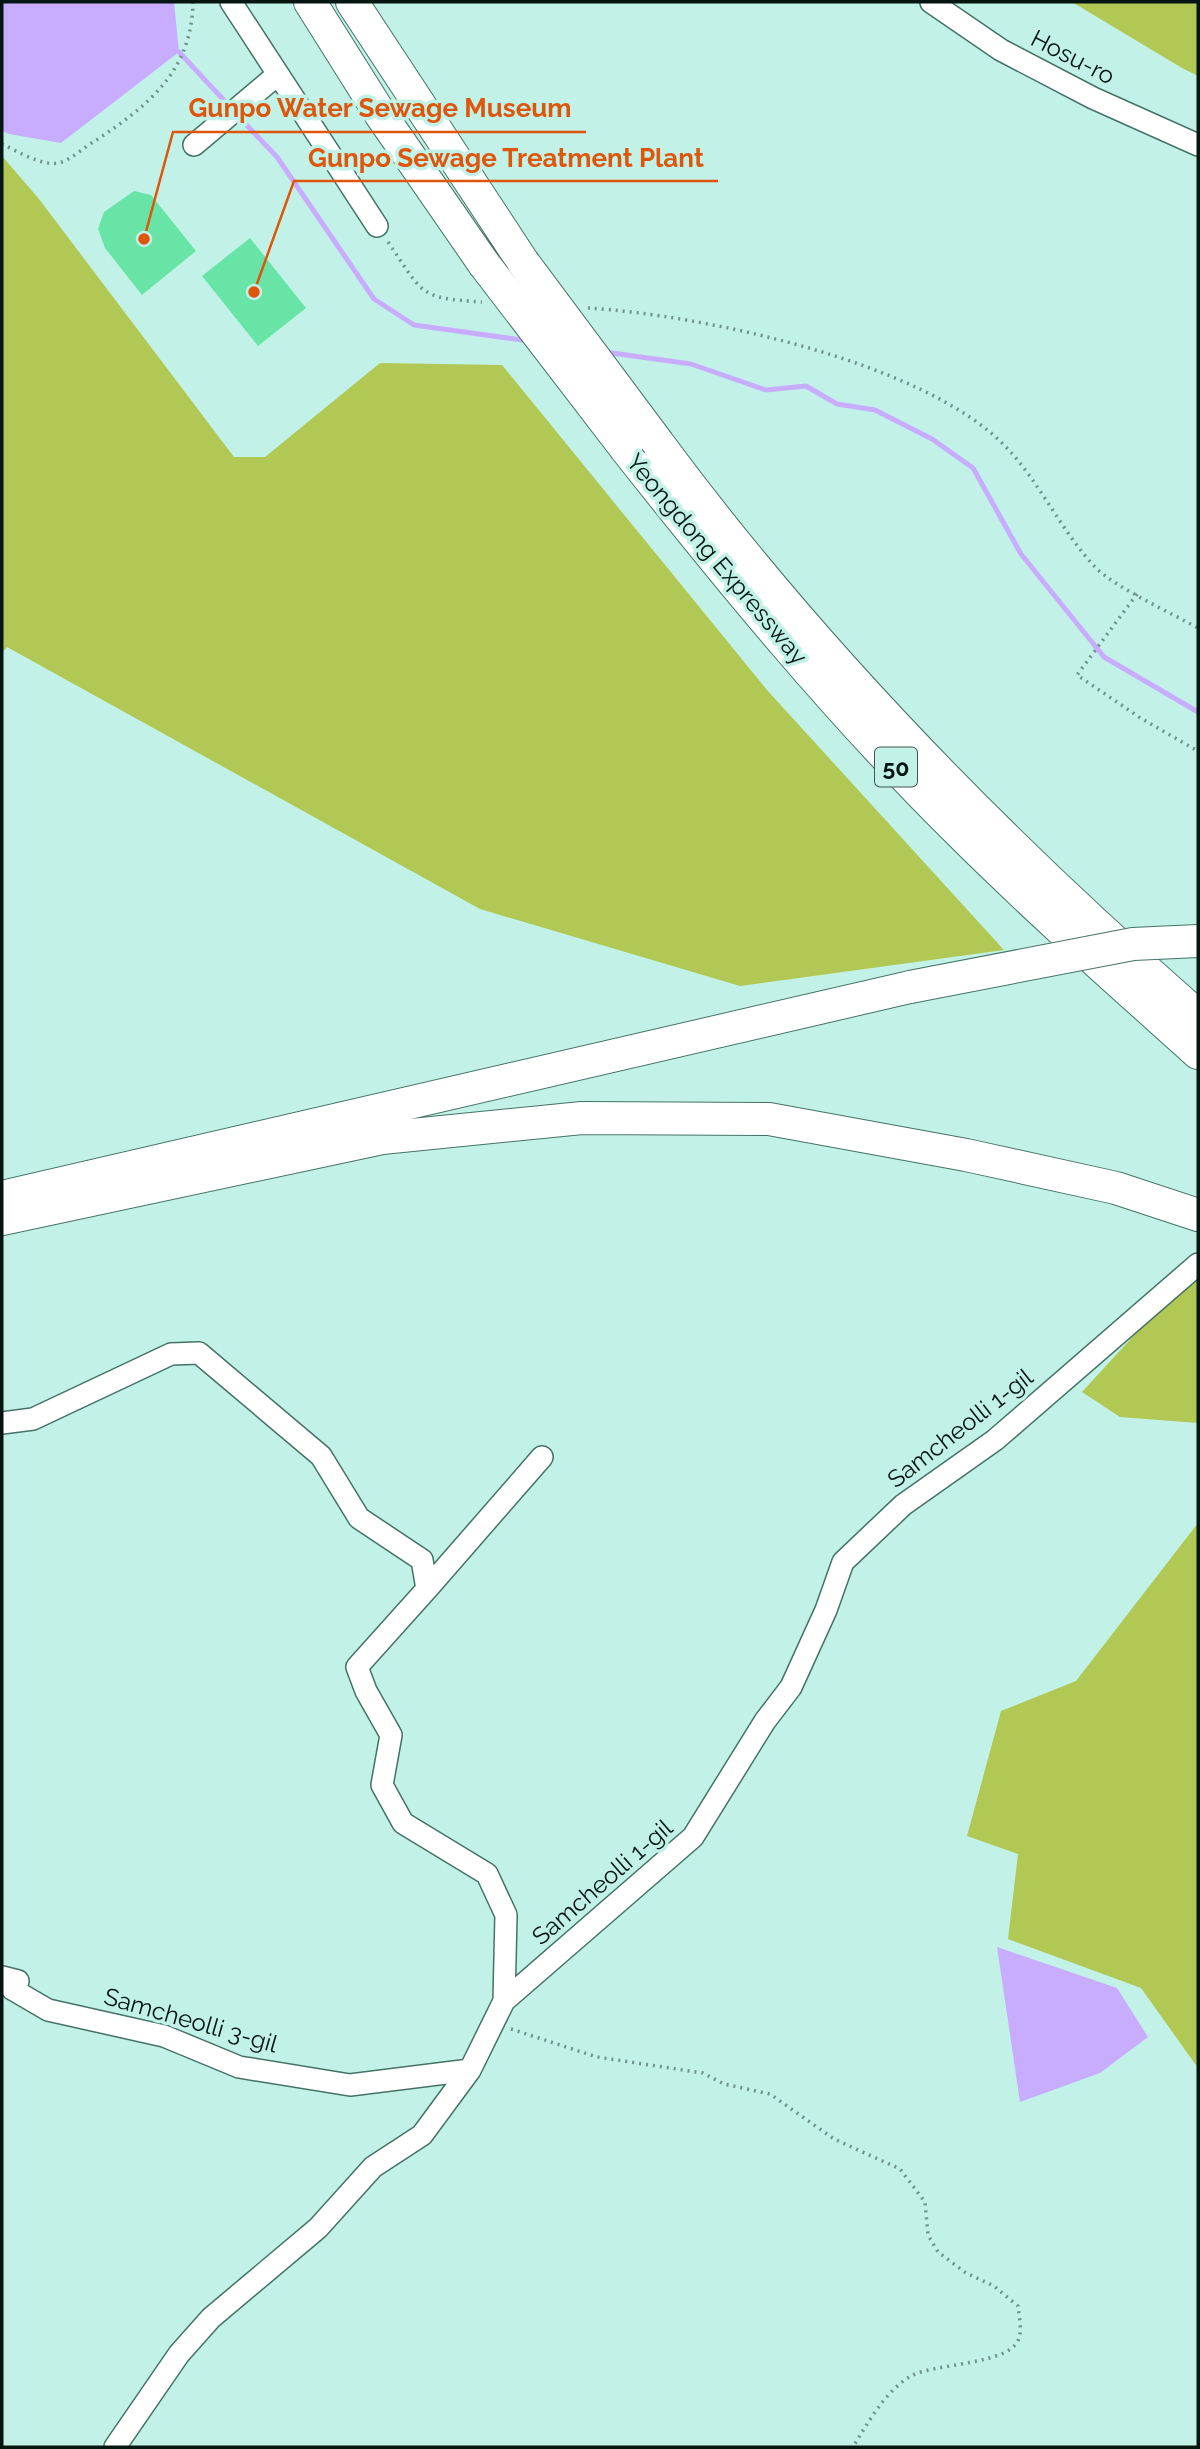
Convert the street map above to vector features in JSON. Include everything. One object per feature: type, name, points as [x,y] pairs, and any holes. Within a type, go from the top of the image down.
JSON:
[{"type":"highway","name":"Yeongdong Expressway","points":[[310,2],[381,115],[484,264],[626,449],[749,601],[868,737],[956,830],[1198,1053]]},
{"type":"highway","name":"Yeongdong Expressway","points":[[352,2],[523,262],[700,499],[785,603],[886,715],[1006,839],[1198,1016]]},
{"type":"highway","points":[[2,1197],[909,987],[1133,944],[1198,941]]},
{"type":"highway","points":[[2,1219],[382,1138],[582,1118],[769,1119],[1007,1164],[1116,1188],[1198,1215]]},
{"type":"street","points":[[231,2],[277,75],[313,123],[377,226]]},
{"type":"street","name":"Hosu-ro","points":[[931,2],[1001,50],[1093,98],[1198,145]]},
{"type":"street","points":[[194,145],[277,75]]},
{"type":"street","name":"Samcheolli 1-gil","points":[[115,2447],[178,2354],[211,2318],[318,2228],[373,2167],[422,2135],[470,2070],[504,2001],[693,1837],[790,1686],[826,1610],[843,1562],[903,1505],[996,1440],[1198,1264]]},
{"type":"street","points":[[2,1423],[33,1419],[171,1354],[199,1353],[321,1456],[359,1518],[422,1560],[427,1589]]},
{"type":"street","points":[[504,2001],[506,1915],[487,1874],[403,1823],[382,1785],[391,1735],[366,1691],[357,1667],[542,1458]]},
{"type":"street","name":"Samcheolli 3-gil","points":[[2,1977],[18,1981],[12,1989],[48,2010],[164,2036],[239,2067],[350,2085],[470,2070]]},
{"type":"path","points":[[2,144],[46,163],[60,163],[99,138],[158,93],[174,73],[188,39],[193,2]]},
{"type":"path","points":[[377,226],[422,292],[442,300],[494,303]]},
{"type":"path","points":[[585,308],[625,311],[747,333],[883,371],[974,418],[1006,447],[1098,570],[1198,628]]},
{"type":"path","points":[[1137,594],[1077,675],[1142,719],[1198,751]]},
{"type":"path","points":[[492,2024],[597,2057],[703,2073],[723,2084],[770,2094],[834,2139],[900,2169],[925,2202],[929,2235],[938,2252],[966,2273],[994,2286],[1018,2306],[1019,2340],[1011,2351],[987,2359],[933,2368],[909,2377],[872,2417],[853,2447]]},
{"type":"green space","points":[[1072,2],[1198,2],[1198,76],[1182,68]]},
{"type":"green space","points":[[2,156],[39,199],[234,457],[265,457],[380,363],[502,365],[767,690],[1004,950],[740,986],[480,909],[7,647],[2,653]]},
{"type":"green space","points":[[1198,1278],[1198,1423],[1120,1417],[1082,1392],[1182,1283]]},
{"type":"green space","points":[[1198,1523],[1198,2068],[1141,1988],[1008,1939],[1018,1854],[967,1836],[1001,1711],[1076,1681]]},
{"type":"shaded area","points":[[2,2],[174,2],[179,52],[61,143],[9,134],[2,131]]},
{"type":"shaded area","points":[[997,1947],[1117,1988],[1148,2037],[1100,2073],[1020,2102]]},
{"type":"building","points":[[134,191],[151,195],[196,251],[142,295],[105,248],[98,229],[104,212]]},
{"type":"building","points":[[250,238],[306,308],[258,346],[202,276]]},
{"type":"waterway","points":[[179,52],[232,109]]},
{"type":"waterway","points":[[238,116],[277,157],[374,299],[414,325],[529,341]]},
{"type":"waterway","points":[[605,352],[691,364],[766,390],[806,386],[837,404],[875,410],[932,439],[973,468],[1021,554],[1104,657],[1198,712]]},
{"type":"place","name":"Gunpo Water Sewage Museum","points":[[144,239]]},
{"type":"place","name":"Gunpo Sewage Treatment Plant","points":[[254,292]]}]
